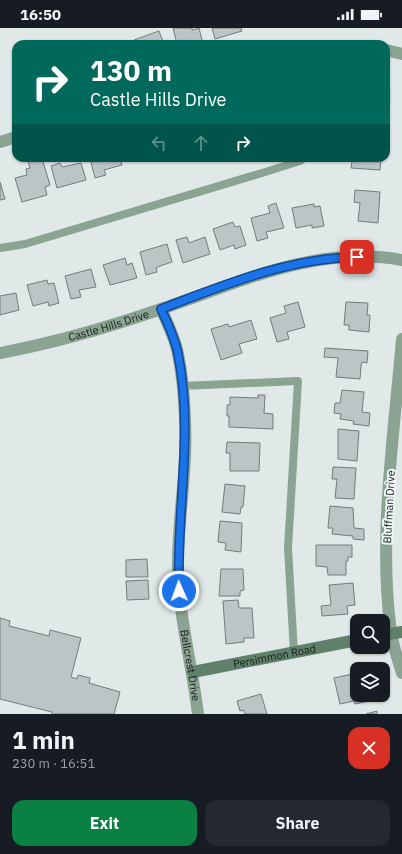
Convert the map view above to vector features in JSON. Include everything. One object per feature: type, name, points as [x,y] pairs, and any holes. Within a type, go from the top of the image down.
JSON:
[{"type":"street","points":[[390,51],[402,54]]},
{"type":"street","points":[[0,142],[12,138]]},
{"type":"street","name":"Castle Hills Drive","points":[[0,353],[29,348],[161,309],[209,290],[277,269],[314,260],[332,257],[369,256],[402,260]]},
{"type":"street","name":"Bellcrest Drive","points":[[161,309],[171,330],[178,355],[182,386],[184,471],[178,563],[182,619],[193,672],[198,714]]},
{"type":"street","name":"Bluffman Drive","points":[[402,339],[387,528],[386,581],[392,633],[402,673]]},
{"type":"street","name":"Persimmon Road","points":[[193,672],[350,641]]},
{"type":"lane","points":[[0,248],[32,242],[297,162]]},
{"type":"lane","points":[[182,386],[298,381],[288,548],[294,653]]},
{"type":"building","points":[[173,28],[192,28],[192,30],[199,28],[202,40],[176,40]]},
{"type":"building","points":[[212,28],[241,28],[242,31],[215,39]]},
{"type":"building","points":[[159,31],[162,40],[134,40]]},
{"type":"building","points":[[28,162],[43,162],[50,185],[45,187],[47,195],[22,202],[15,178],[27,175],[26,169],[30,168]]},
{"type":"building","points":[[91,162],[121,162],[122,165],[104,170],[106,175],[95,178]]},
{"type":"building","points":[[352,162],[381,162],[380,170],[351,168]]},
{"type":"building","points":[[60,163],[62,167],[81,163],[86,180],[57,188],[51,166]]},
{"type":"building","points":[[0,182],[5,199],[0,200]]},
{"type":"building","points":[[355,190],[380,192],[378,223],[358,221],[360,203],[354,202]]},
{"type":"building","points":[[276,203],[284,228],[266,232],[268,238],[257,241],[251,218],[270,213],[268,206]]},
{"type":"building","points":[[314,204],[314,207],[320,206],[324,226],[312,228],[312,225],[296,228],[292,208]]},
{"type":"building","points":[[233,222],[235,227],[240,226],[246,245],[235,249],[234,245],[220,250],[213,229]]},
{"type":"building","points":[[187,237],[189,243],[205,237],[210,254],[183,263],[176,240]]},
{"type":"building","points":[[167,244],[172,262],[156,268],[157,272],[146,275],[140,252]]},
{"type":"building","points":[[125,258],[127,265],[132,263],[137,278],[110,285],[103,265]]},
{"type":"building","points":[[91,269],[96,287],[79,290],[81,297],[71,299],[65,276]]},
{"type":"building","points":[[47,280],[48,284],[54,283],[59,303],[49,306],[48,302],[33,306],[27,285]]},
{"type":"building","points":[[16,293],[19,310],[0,315],[0,296]]},
{"type":"building","points":[[298,302],[305,327],[287,332],[289,339],[277,342],[270,318],[286,313],[284,306]]},
{"type":"building","points":[[346,302],[368,303],[367,315],[370,315],[369,332],[349,330],[349,325],[344,325]]},
{"type":"building","points":[[251,320],[257,339],[239,344],[242,353],[221,360],[211,329],[228,324],[229,327]]},
{"type":"building","points":[[325,348],[368,351],[367,363],[362,362],[360,379],[336,377],[338,358],[324,357]]},
{"type":"building","points":[[342,390],[364,392],[362,412],[370,413],[369,426],[353,424],[354,421],[340,419],[341,414],[334,413],[335,403],[340,403]]},
{"type":"building","points":[[258,395],[265,395],[264,413],[273,414],[273,429],[229,427],[227,405],[230,405],[230,397],[258,398]]},
{"type":"building","points":[[338,429],[359,431],[357,461],[338,459]]},
{"type":"building","points":[[227,442],[260,443],[259,471],[230,471],[230,453],[226,453]]},
{"type":"building","points":[[333,467],[356,468],[354,499],[335,498],[337,479],[332,479]]},
{"type":"building","points":[[225,484],[245,486],[243,507],[241,507],[240,514],[222,512]]},
{"type":"building","points":[[330,506],[353,508],[354,528],[364,529],[364,540],[353,539],[353,536],[332,534],[333,528],[328,528]]},
{"type":"building","points":[[220,521],[242,523],[241,552],[225,550],[226,543],[218,542]]},
{"type":"building","points":[[316,545],[352,545],[352,557],[348,557],[348,561],[346,561],[346,575],[328,575],[327,567],[316,566]]},
{"type":"building","points":[[147,559],[148,577],[126,577],[126,560]]},
{"type":"building","points":[[221,569],[243,569],[244,590],[240,591],[240,596],[219,596]]},
{"type":"building","points":[[148,580],[149,599],[127,600],[126,581]]},
{"type":"building","points":[[353,583],[355,605],[347,606],[348,614],[322,616],[321,606],[331,605],[329,585]]},
{"type":"building","points":[[238,600],[239,608],[252,608],[254,638],[244,638],[244,642],[226,644],[223,601]]},
{"type":"building","points":[[0,618],[10,621],[9,626],[49,636],[50,630],[81,638],[71,677],[77,679],[78,675],[90,678],[89,683],[120,692],[114,714],[52,714],[52,712],[0,699]]},
{"type":"building","points":[[350,675],[350,702],[340,704],[334,678]]},
{"type":"building","points":[[261,694],[267,714],[245,714],[243,710],[240,711],[237,701]]},
{"type":"building","points":[[354,702],[365,702],[355,704]]},
{"type":"building","points":[[377,711],[377,714],[366,714]]},
{"type":"route","points":[[179,591],[178,563],[184,471],[184,405],[178,355],[171,330],[161,309],[209,290],[277,269],[332,257],[357,257]]}]
